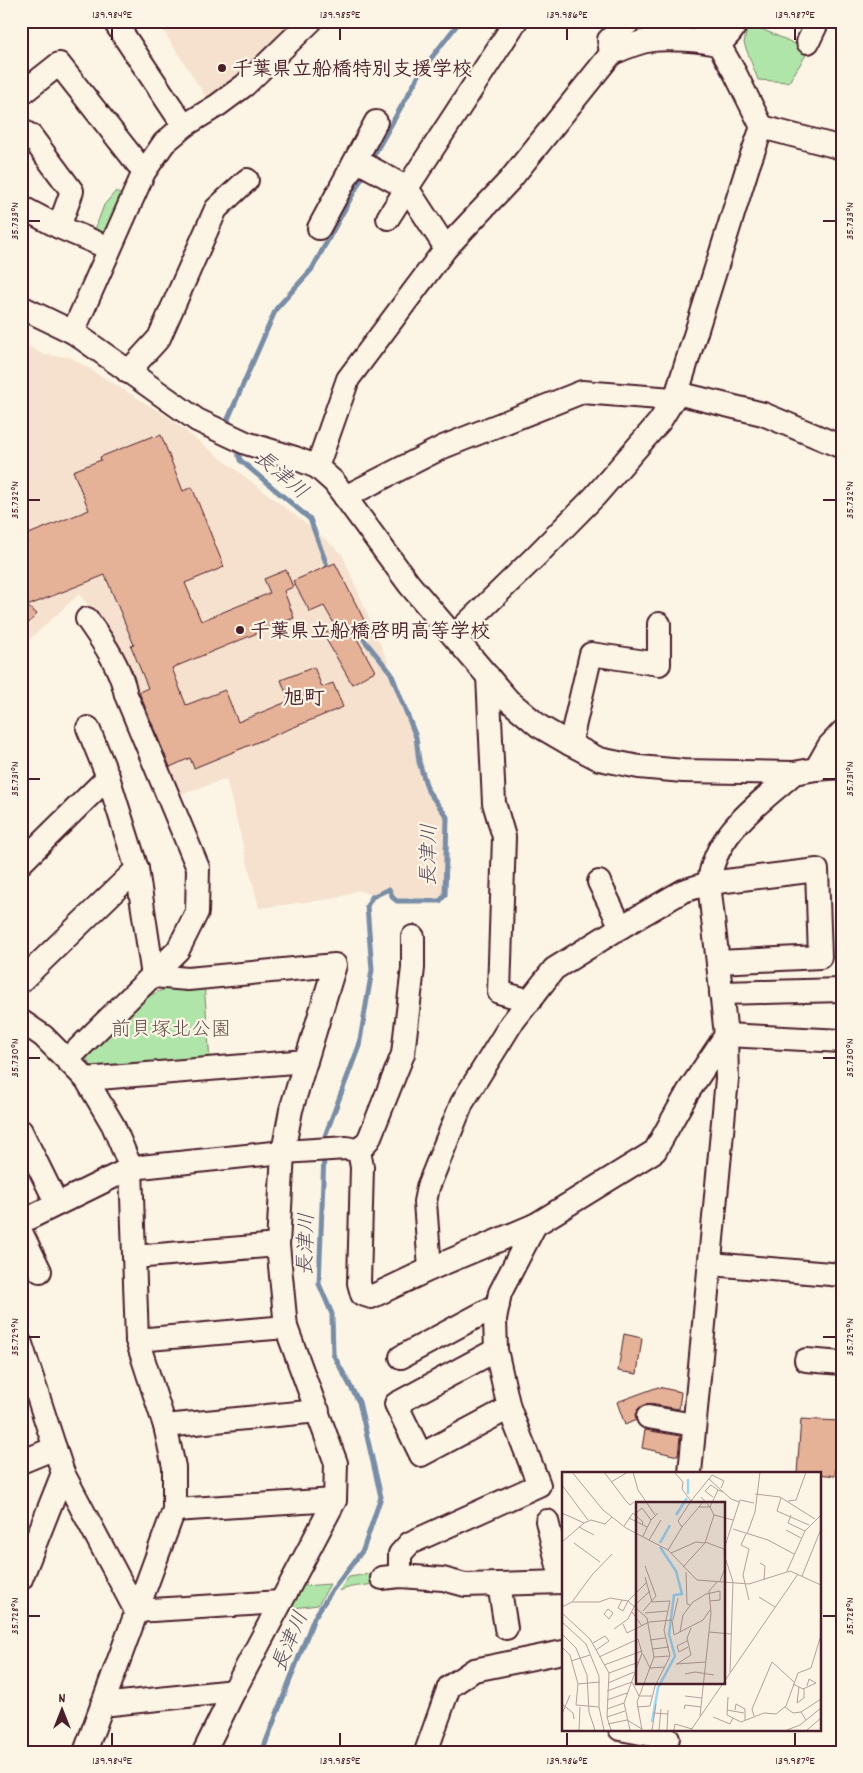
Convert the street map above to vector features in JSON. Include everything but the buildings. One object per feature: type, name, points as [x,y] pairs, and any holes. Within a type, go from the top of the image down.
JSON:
[{"type":"street","points":[[114,21],[184,126]]},
{"type":"street","points":[[72,332],[144,172],[164,143],[184,126],[218,105],[245,85],[311,21]]},
{"type":"street","points":[[388,218],[516,21]]},
{"type":"street","points":[[611,54],[609,40],[630,21]]},
{"type":"street","points":[[454,636],[595,496],[660,421],[675,396],[762,127],[712,32],[701,21]]},
{"type":"street","points":[[718,45],[729,35],[737,21]]},
{"type":"street","points":[[808,42],[818,21]]},
{"type":"street","points":[[317,467],[348,379],[446,248],[509,181],[611,54],[627,47],[653,40],[705,41],[718,45]]},
{"type":"street","points":[[21,94],[59,64],[144,172]]},
{"type":"street","points":[[319,228],[376,122]]},
{"type":"street","points":[[762,127],[842,148]]},
{"type":"street","points":[[21,130],[31,136],[72,191],[59,227]]},
{"type":"street","points":[[356,160],[408,188],[446,248]]},
{"type":"street","points":[[128,372],[159,338],[216,209],[247,180]]},
{"type":"street","points":[[21,207],[59,227],[109,248]]},
{"type":"street","points":[[21,307],[72,332],[197,420],[246,443],[317,467],[334,482],[409,584],[508,700],[539,726],[570,744],[599,759],[639,767],[684,771],[794,773],[842,767]]},
{"type":"street","points":[[345,497],[443,447],[582,392],[675,396],[763,414],[842,447]]},
{"type":"street","points":[[68,1059],[178,950],[197,912],[198,868],[126,695],[124,685],[107,648],[87,619]]},
{"type":"street","points":[[570,744],[591,654],[659,664],[659,624]]},
{"type":"street","points":[[488,676],[494,802],[504,837],[499,992],[530,1001]]},
{"type":"street","points":[[88,728],[108,777],[137,869],[153,976]]},
{"type":"street","points":[[816,769],[829,746],[842,732]]},
{"type":"street","points":[[690,1472],[727,1079],[726,1035],[722,993],[708,883],[710,868],[722,842],[741,820],[794,773]]},
{"type":"street","points":[[21,863],[108,777]]},
{"type":"street","points":[[21,981],[137,869]]},
{"type":"street","points":[[430,1269],[426,1202],[428,1187],[462,1103],[512,1024],[554,969],[683,891],[708,883],[818,870],[820,957],[718,962]]},
{"type":"street","points":[[599,882],[621,927]]},
{"type":"street","points":[[413,936],[413,968],[403,1054],[370,1138],[360,1151],[362,1167],[359,1283],[362,1294],[371,1297],[430,1269],[535,1225],[655,1151],[688,1092],[726,1035]]},
{"type":"street","points":[[153,976],[188,979],[335,965],[290,1110],[283,1152],[278,1245],[286,1328],[336,1463],[335,1500],[234,1691],[204,1752]]},
{"type":"street","points":[[722,993],[842,990]]},
{"type":"street","points":[[21,1021],[43,1036],[86,1079],[113,1125],[131,1168],[137,1340],[165,1426],[174,1467],[174,1510],[85,1752]]},
{"type":"street","points":[[726,1035],[842,1041]]},
{"type":"street","points":[[86,1079],[306,1061]]},
{"type":"street","points":[[21,1130],[57,1204]]},
{"type":"street","points":[[21,1222],[131,1168],[283,1152],[347,1148],[360,1151]]},
{"type":"street","points":[[535,1225],[500,1293],[495,1318],[496,1350],[509,1408],[539,1485],[410,1543],[400,1554],[391,1577],[442,1579],[465,1585],[562,1582]]},
{"type":"street","points":[[21,1232],[40,1271]]},
{"type":"street","points":[[134,1257],[278,1245]]},
{"type":"street","points":[[711,1264],[842,1275]]},
{"type":"street","points":[[401,1357],[498,1305]]},
{"type":"street","points":[[137,1340],[286,1328]]},
{"type":"street","points":[[21,1344],[63,1473],[136,1611]]},
{"type":"street","points":[[496,1350],[396,1404],[421,1455],[509,1408]]},
{"type":"street","points":[[806,1360],[842,1363]]},
{"type":"street","points":[[165,1426],[318,1411]]},
{"type":"street","points":[[648,1417],[694,1424]]},
{"type":"street","points":[[21,1462],[55,1448]]},
{"type":"street","points":[[21,1579],[27,1553],[63,1473]]},
{"type":"street","points":[[174,1510],[335,1500]]},
{"type":"street","points":[[547,1521],[562,1578]]},
{"type":"street","points":[[499,1584],[506,1628]]},
{"type":"street","points":[[136,1611],[281,1602]]},
{"type":"street","points":[[426,1752],[449,1687],[474,1670],[562,1652]]},
{"type":"street","points":[[102,1705],[234,1691]]},
{"type":"street","points":[[624,1730],[668,1740]]},
{"type":"shaded area","name":"千葉県立船橋特別支援学校","points":[[157,21],[304,21],[243,80],[208,100]]},
{"type":"shaded area","name":"千葉県立船橋啓明高等学校","points":[[21,342],[44,355],[70,357],[165,415],[313,529],[342,554],[404,700],[420,749],[430,791],[450,820],[445,826],[443,894],[439,899],[399,898],[395,897],[390,888],[371,895],[358,890],[338,898],[259,908],[226,779],[173,797],[103,624],[79,594],[27,642],[21,636]]},
{"type":"green space","points":[[748,23],[809,50],[789,82],[758,80],[744,43]]},
{"type":"green space","points":[[116,191],[122,196],[106,237],[94,232],[104,205]]},
{"type":"green space","name":"前貝塚北公園","points":[[204,983],[210,1061],[93,1067],[87,1061],[87,1054],[129,1010],[143,1000],[168,988]]},
{"type":"green space","points":[[375,1573],[375,1584],[351,1587],[339,1591],[349,1577]]},
{"type":"green space","points":[[298,1581],[303,1586],[330,1584],[318,1605],[285,1609]]},
{"type":"waterway","name":"長津川","points":[[370,162],[422,70],[460,21]]},
{"type":"waterway","name":"長津川","points":[[230,428],[228,419],[276,309],[312,269],[365,172]]},
{"type":"waterway","name":"長津川","points":[[236,446],[240,460],[310,519],[329,571]]},
{"type":"waterway","name":"長津川","points":[[325,1144],[325,1136],[359,1046],[372,970],[367,906],[372,897],[389,889],[393,898],[397,901],[440,901],[445,895],[447,817],[428,791],[419,762],[416,737],[391,673],[365,641],[353,621]]},
{"type":"waterway","name":"長津川","points":[[262,1752],[314,1618],[363,1550],[381,1497],[359,1402],[333,1354],[332,1314],[319,1284],[324,1155]]},
{"type":"place","name":"千葉県立船橋特別支援学校","points":[[222,68]]},
{"type":"place","name":"千葉県立船橋啓明高等学校","points":[[240,630]]},
{"type":"district","name":"旭町","points":[[304,697]]}]
